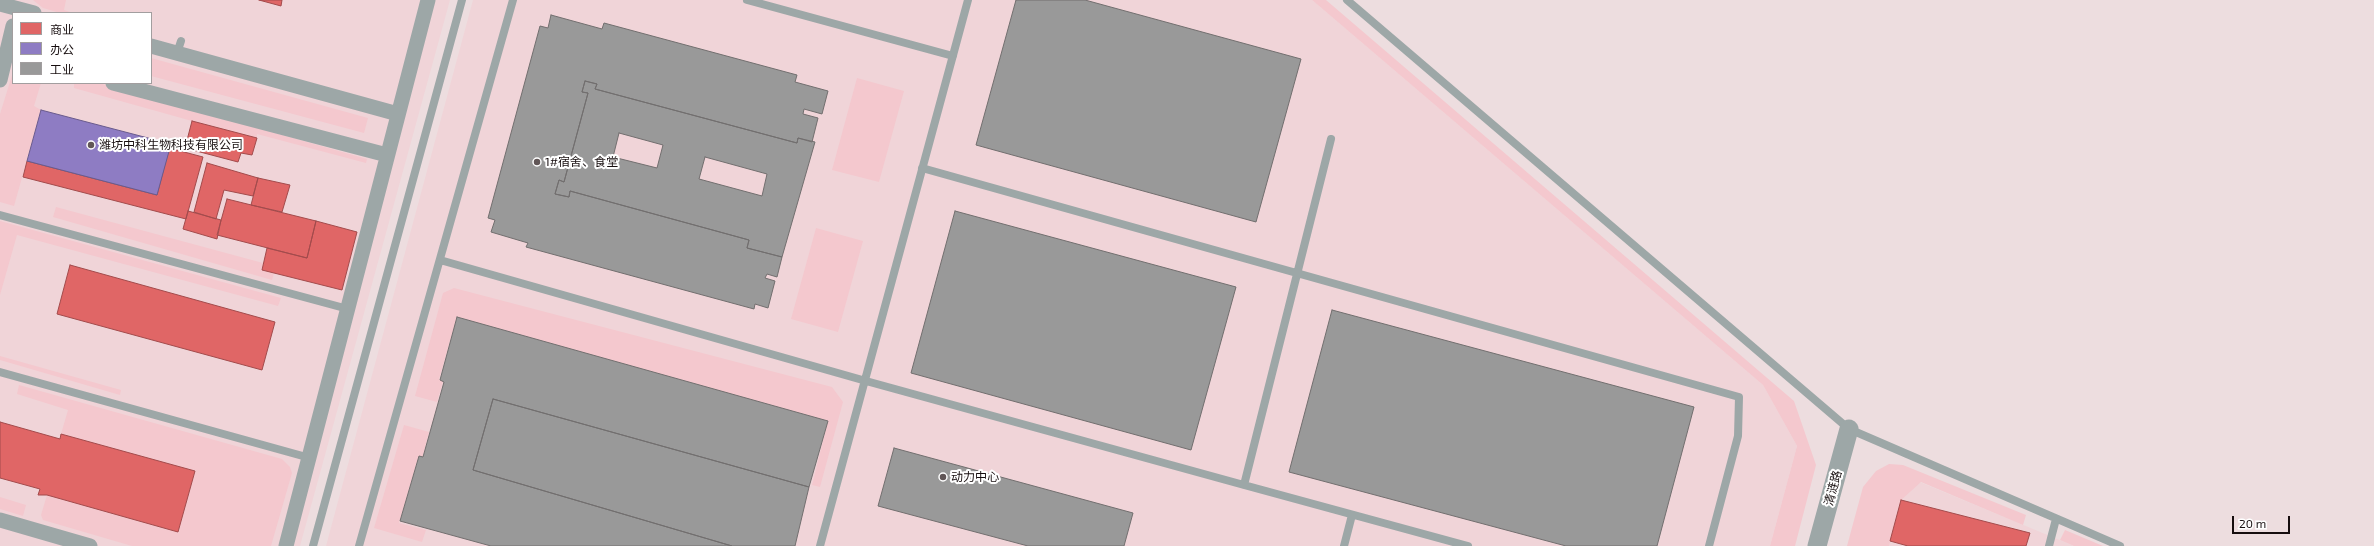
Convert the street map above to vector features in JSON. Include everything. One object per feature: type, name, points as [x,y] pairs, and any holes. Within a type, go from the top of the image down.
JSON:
[{"type":"street","points":[[286,546],[428,0]]},
{"type":"street","points":[[0,4],[17,7],[31,12]]},
{"type":"street","points":[[0,80],[12,31]]},
{"type":"street","points":[[152,46],[179,47],[398,114]]},
{"type":"street","points":[[117,84],[387,155]]},
{"type":"street","name":"清涟路","points":[[1817,546],[1849,429]]},
{"type":"street","points":[[0,520],[90,546]]},
{"type":"lane","points":[[313,546],[462,0]]},
{"type":"lane","points":[[359,546],[513,0]]},
{"type":"lane","points":[[747,0],[953,56]]},
{"type":"lane","points":[[820,546],[866,381],[968,0]]},
{"type":"lane","points":[[1347,0],[1849,429],[2120,546]]},
{"type":"lane","points":[[1244,485],[1331,139]]},
{"type":"lane","points":[[922,168],[1739,397],[1738,436],[1709,546]]},
{"type":"lane","points":[[0,215],[348,308]]},
{"type":"lane","points":[[440,260],[866,381],[1468,546]]},
{"type":"lane","points":[[0,372],[310,458]]},
{"type":"lane","points":[[1344,546],[1352,515]]},
{"type":"lane","points":[[2049,546],[2056,519]]},
{"type":"shaded area","points":[[0,0],[450,0],[300,546],[0,546]]},
{"type":"shaded area","points":[[33,0],[66,0],[64,10],[70,12],[57,12],[43,8]]},
{"type":"shaded area","points":[[473,0],[1312,0],[1763,385],[1797,446],[1770,546],[326,546]]},
{"type":"shaded area","points":[[1312,0],[1326,0],[1794,401],[1816,465],[1795,546],[1770,546],[1797,446],[1763,385]]},
{"type":"shaded area","points":[[152,58],[368,118],[364,133],[152,76]]},
{"type":"shaded area","points":[[12,75],[12,84],[41,84],[34,106],[41,110],[14,206],[0,202],[0,114]]},
{"type":"shaded area","points":[[857,78],[904,91],[879,182],[832,170]]},
{"type":"shaded area","points":[[74,84],[103,84],[367,159],[366,163],[257,134],[257,138],[74,88]]},
{"type":"shaded area","points":[[56,207],[263,263],[262,270],[274,273],[272,280],[53,217]]},
{"type":"shaded area","points":[[0,221],[281,298],[278,306],[17,235],[0,295]]},
{"type":"shaded area","points":[[816,228],[863,241],[838,332],[791,319]]},
{"type":"shaded area","points":[[454,288],[832,387],[843,402],[820,487],[812,485],[828,421],[457,317],[439,379],[443,381],[437,402],[415,396],[443,293]]},
{"type":"shaded area","points":[[0,356],[121,390],[120,395],[0,360]]},
{"type":"shaded area","points":[[19,385],[282,459],[290,467],[292,473],[271,546],[132,546],[43,520],[41,515],[47,495],[178,532],[195,472],[61,434],[68,410],[17,394]]},
{"type":"shaded area","points":[[404,425],[429,432],[422,459],[418,458],[399,523],[426,530],[422,542],[374,528]]},
{"type":"shaded area","points":[[1889,464],[1903,465],[2026,515],[2023,525],[1921,482],[1901,500],[1889,546],[1847,546],[1863,487],[1876,471]]},
{"type":"shaded area","points":[[1915,480],[2074,546],[1870,546],[1885,492]]},
{"type":"shaded area","points":[[0,497],[26,505],[23,516],[0,509]]},
{"type":"shaded area","points":[[2065,530],[2103,546],[2074,546],[2060,540]]},
{"type":"building: 商业","points":[[259,0],[282,0],[281,6]]},
{"type":"building: 商业","points":[[192,121],[257,138],[252,155],[241,153],[238,162],[185,148]]},
{"type":"building: 商业","points":[[169,148],[203,157],[186,219],[23,177],[27,161],[157,195]]},
{"type":"building: 商业","points":[[207,163],[258,178],[253,196],[224,190],[216,219],[194,212]]},
{"type":"building: 商业","points":[[258,178],[290,185],[282,212],[251,205]]},
{"type":"building: 商业","points":[[227,199],[316,221],[307,258],[217,235]]},
{"type":"building: 商业","points":[[188,211],[221,220],[217,239],[183,229]]},
{"type":"building: 商业","points":[[316,221],[357,232],[342,290],[262,270],[267,248],[307,258]]},
{"type":"building: 商业","points":[[70,265],[275,322],[262,370],[57,314]]},
{"type":"building: 商业","points":[[0,422],[60,439],[61,434],[195,471],[178,532],[47,495],[38,495],[40,489],[0,478]]},
{"type":"building: 商业","points":[[1901,500],[2030,533],[2026,546],[1908,546],[1890,541]]},
{"type":"building: 办公","points":[[41,110],[171,144],[157,195],[27,161]]},
{"type":"building: 工业","points":[[1016,0],[1085,0],[1301,59],[1256,222],[976,145]]},
{"type":"building: 工业","name":"1#宿舍、食堂","points":[[551,15],[602,29],[604,23],[797,75],[795,82],[828,91],[822,114],[804,109],[803,114],[818,118],[812,142],[798,138],[797,143],[595,89],[597,84],[585,81],[582,92],[588,93],[564,182],[559,180],[555,194],[569,197],[570,191],[749,240],[747,248],[782,257],[777,277],[767,274],[765,278],[775,281],[768,308],[755,304],[754,309],[526,247],[528,243],[491,232],[495,220],[488,218],[540,26],[548,28]]},
{"type":"building: 工业","points":[[585,81],[597,84],[595,89],[797,143],[798,138],[815,142],[782,257],[747,248],[749,240],[570,191],[569,197],[555,194],[559,180],[564,182],[588,93],[582,92]]},
{"type":"building: 工业","points":[[619,133],[663,145],[657,168],[613,157]]},
{"type":"building: 工业","points":[[705,157],[767,174],[762,196],[699,179]]},
{"type":"building: 工业","points":[[955,211],[1236,287],[1191,450],[911,373]]},
{"type":"building: 工业","points":[[1332,310],[1694,407],[1657,546],[1566,546],[1289,472]]},
{"type":"building: 工业","points":[[457,317],[828,421],[809,487],[493,399],[473,470],[732,546],[491,546],[400,521],[419,456],[423,457],[444,382],[440,380]]},
{"type":"building: 工业","points":[[493,399],[809,487],[795,546],[732,546],[473,470]]},
{"type":"building: 工业","name":"动力中心","points":[[894,448],[1133,513],[1124,546],[1028,546],[878,506]]},
{"type":"place","name":"潍坊中科生物科技有限公司","points":[[91,145]]},
{"type":"place","name":"1#宿舍、食堂","points":[[537,162]]},
{"type":"place","name":"动力中心","points":[[943,477]]}]
